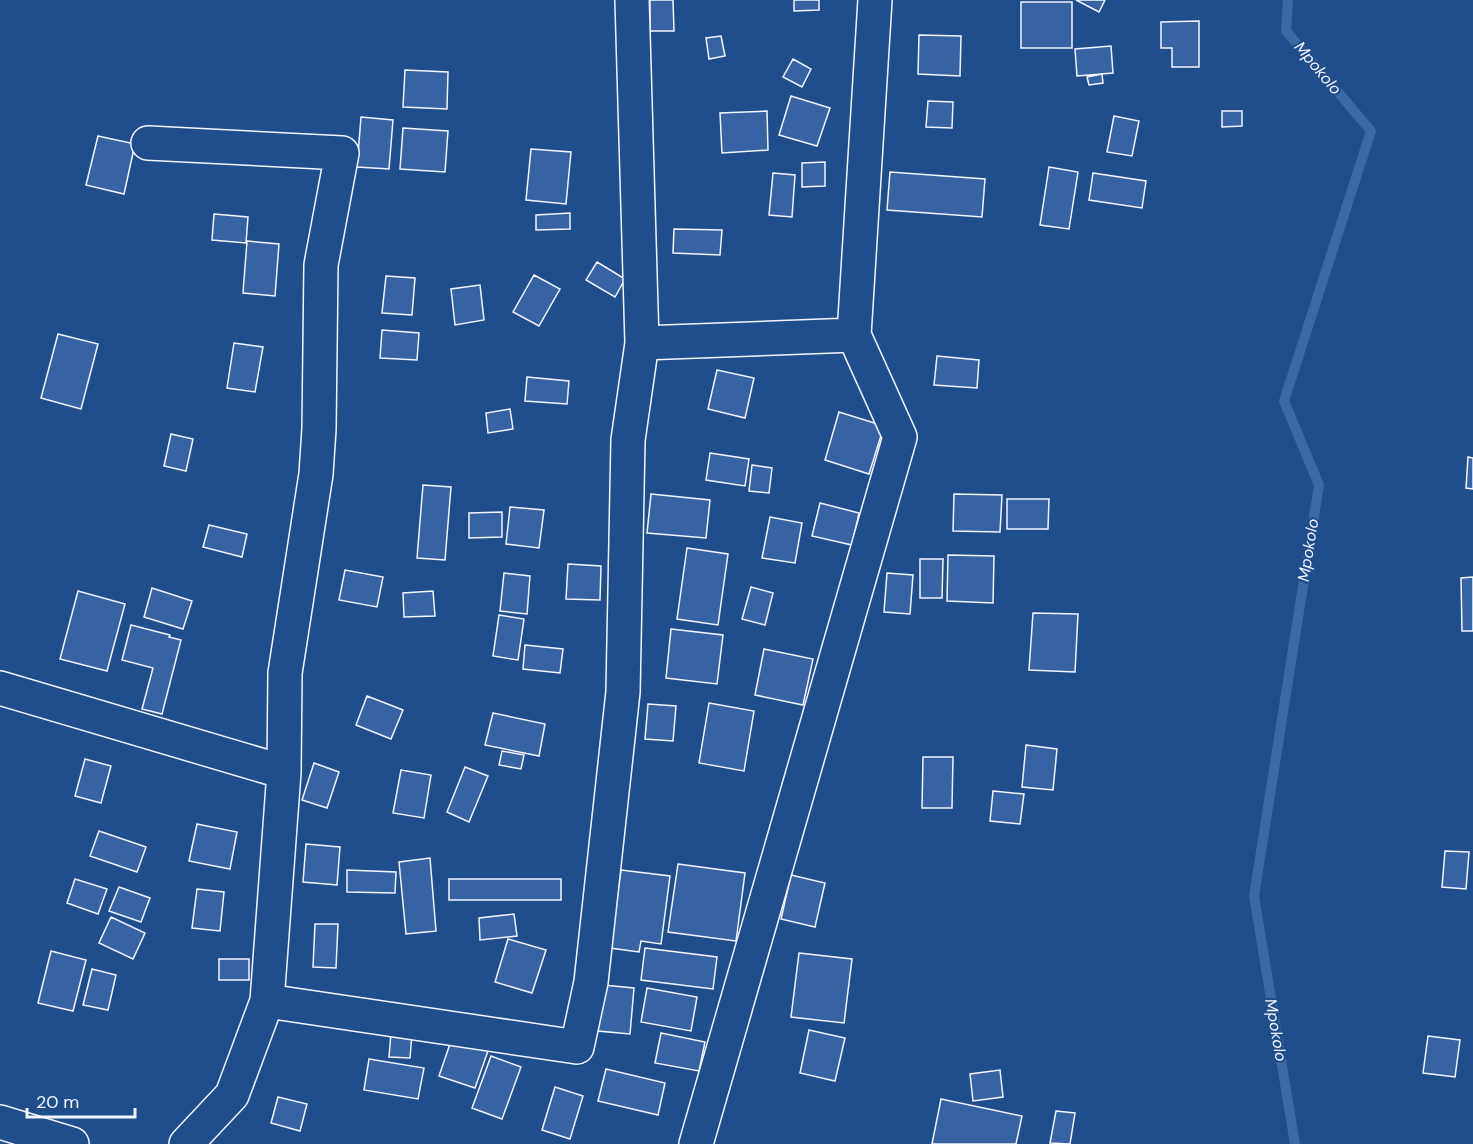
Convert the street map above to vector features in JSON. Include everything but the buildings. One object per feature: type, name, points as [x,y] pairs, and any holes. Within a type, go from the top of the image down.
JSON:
[{"type":"street","points":[[267,1001],[577,1047],[591,981],[623,692],[628,440],[642,344],[632,0]]},
{"type":"street","points":[[696,1144],[900,437],[854,335],[875,0]]},
{"type":"street","points":[[148,143],[342,153],[321,265],[319,429],[316,474],[285,673],[284,772],[267,1001],[232,1095],[186,1144]]},
{"type":"street","points":[[642,344],[854,335]]},
{"type":"street","points":[[0,688],[284,772]]},
{"type":"street","points":[[0,1122],[72,1144]]},
{"type":"waterway","name":"Mpokolo","points":[[1288,0],[1286,31],[1371,131],[1284,401],[1319,485],[1254,896],[1295,1144]]}]
